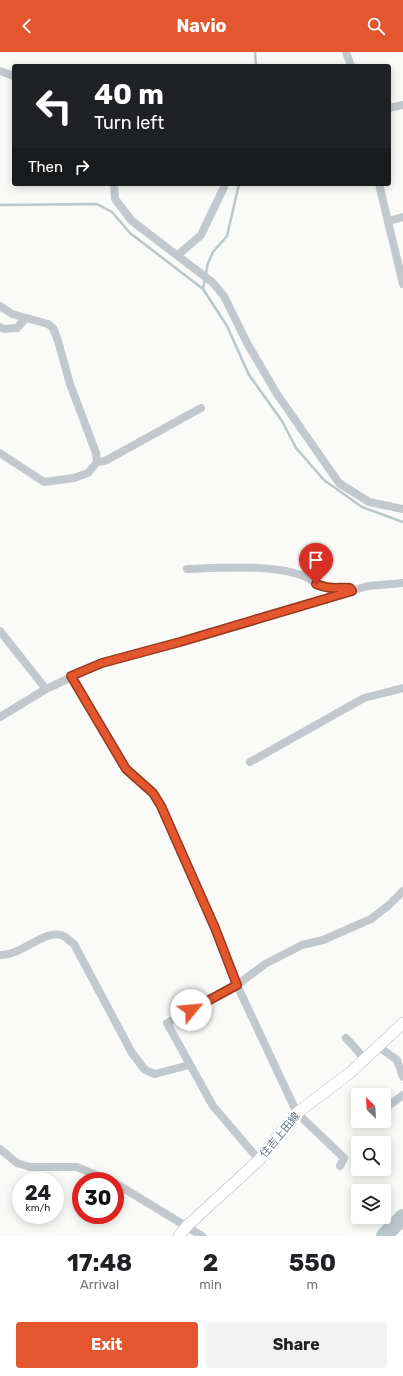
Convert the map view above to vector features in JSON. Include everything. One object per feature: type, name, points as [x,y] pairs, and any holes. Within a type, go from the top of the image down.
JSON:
[{"type":"main road","name":"住吉上田線","points":[[179,1236],[187,1226],[259,1160],[297,1113],[351,1072],[403,1023]]},
{"type":"street","points":[[346,52],[350,64]]},
{"type":"street","points":[[0,71],[12,75]]},
{"type":"street","points":[[391,108],[403,105]]},
{"type":"street","points":[[114,186],[115,199],[132,221],[212,282],[224,296],[247,342],[277,394],[339,483],[369,502],[403,509]]},
{"type":"street","points":[[379,186],[403,284]]},
{"type":"street","points":[[178,256],[201,235],[224,187]]},
{"type":"street","points":[[388,221],[403,217]]},
{"type":"street","points":[[0,306],[12,314],[25,319],[48,324],[53,328],[70,384],[96,453],[97,462]]},
{"type":"street","points":[[0,327],[4,329],[17,328],[25,319]]},
{"type":"street","points":[[0,453],[44,482],[74,478],[88,473],[97,462],[105,461],[201,408]]},
{"type":"street","points":[[187,569],[235,567],[276,570],[302,575],[326,588],[335,590],[350,588],[352,591]]},
{"type":"street","points":[[0,717],[46,689],[71,676],[102,663],[180,642],[368,586],[403,583]]},
{"type":"street","points":[[0,631],[46,689]]},
{"type":"street","points":[[71,676],[126,769],[153,793],[161,806],[215,928],[237,985],[297,1113],[344,1158],[340,1166]]},
{"type":"street","points":[[250,762],[364,698],[403,688]]},
{"type":"street","points":[[259,1160],[213,1106],[167,1023],[237,985],[265,964],[302,945],[323,940],[371,919],[389,905],[403,890]]},
{"type":"street","points":[[0,954],[14,954],[51,935],[62,935],[74,944],[132,1053],[145,1070],[155,1074],[189,1064]]},
{"type":"street","points":[[346,1038],[365,1059]]},
{"type":"street","points":[[379,1047],[397,1060],[403,1077]]},
{"type":"street","points":[[391,1104],[403,1095]]},
{"type":"street","points":[[0,1149],[17,1163],[24,1165],[53,1168],[77,1166],[90,1172]]},
{"type":"street","points":[[124,1188],[202,1236]]},
{"type":"waterway","points":[[255,52],[256,64]]},
{"type":"waterway","points":[[203,289],[208,263],[213,252],[227,236],[239,186]]},
{"type":"waterway","points":[[0,205],[97,204],[112,212],[130,233],[203,289],[227,326],[249,375],[282,421],[296,448],[324,480],[362,507],[403,522]]},
{"type":"waterway","points":[[384,1236],[403,1217]]},
{"type":"route","points":[[191,1010],[237,985],[215,928],[161,806],[153,793],[126,769],[111,741],[71,676],[102,663],[180,642],[352,591],[350,588],[335,590],[316,584]]}]
